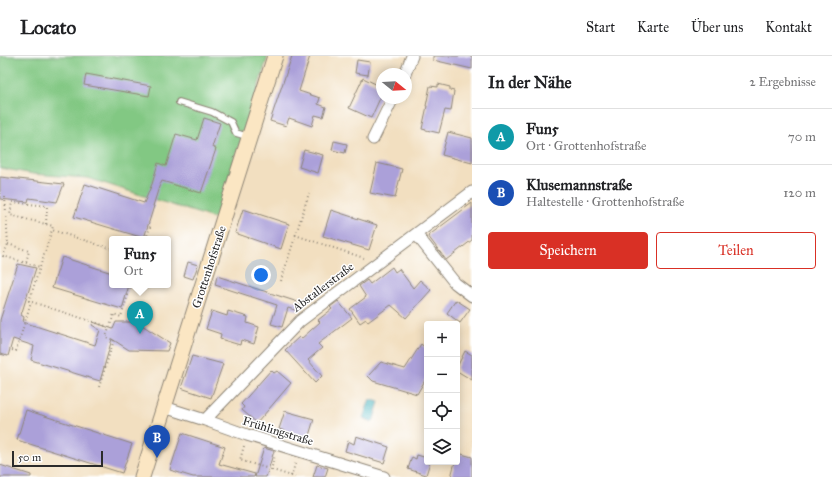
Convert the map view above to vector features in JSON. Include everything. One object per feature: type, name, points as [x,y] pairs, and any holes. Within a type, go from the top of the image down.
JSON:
[{"type":"main road","name":"Grottenhofstraße","points":[[142,477],[275,56]]},
{"type":"street","points":[[407,68],[412,56]]},
{"type":"street","points":[[373,139],[390,104]]},
{"type":"street","name":"Abstallerstraße","points":[[205,420],[300,321],[472,192]]},
{"type":"street","points":[[416,234],[455,283],[472,296]]},
{"type":"street","name":"Frühlingstraße","points":[[164,407],[205,420],[247,436],[384,477]]},
{"type":"lane","points":[[180,102],[212,112],[231,122],[236,133],[249,138]]},
{"type":"path","points":[[281,281],[308,193]]},
{"type":"path","points":[[5,198],[8,244],[3,256],[40,267]]},
{"type":"path","points":[[12,350],[16,351],[31,302],[29,301],[53,226],[10,215],[12,202],[47,206],[46,224]]},
{"type":"path","points":[[6,206],[11,207]]},
{"type":"path","points":[[147,236],[152,224]]},
{"type":"path","points":[[52,230],[109,248]]},
{"type":"path","points":[[295,236],[368,259],[374,266]]},
{"type":"path","points":[[8,244],[29,251],[26,262]]},
{"type":"path","points":[[99,387],[114,340],[106,337],[114,314],[121,317],[130,288]]},
{"type":"path","points":[[31,302],[110,327]]},
{"type":"path","points":[[247,436],[240,460],[295,477]]},
{"type":"path","points":[[271,470],[279,445]]},
{"type":"path","points":[[291,476],[299,451]]},
{"type":"green space","points":[[0,56],[268,56],[216,219],[88,178],[33,174],[0,168]]},
{"type":"water","points":[[370,399],[379,402],[373,422],[363,418]]},
{"type":"building","points":[[292,56],[310,56],[299,91],[320,98],[318,104],[326,107],[323,117],[315,115],[312,126],[289,118],[286,126],[270,121]]},
{"type":"building","points":[[433,56],[472,56],[472,69],[433,60]]},
{"type":"building","points":[[357,60],[370,62],[368,75],[355,73]]},
{"type":"building","points":[[86,74],[151,86],[149,96],[84,85]]},
{"type":"building","points":[[363,78],[376,84],[376,104],[377,104],[371,118],[349,108]]},
{"type":"building","points":[[438,84],[450,87],[450,90],[454,91],[451,111],[445,110],[439,133],[422,129],[430,86],[438,87]]},
{"type":"building","points":[[204,118],[220,123],[212,147],[216,149],[201,193],[162,181],[145,236],[137,236],[74,217],[85,184],[144,203],[152,184],[158,163],[166,166],[176,134],[197,140]]},
{"type":"building","points":[[448,132],[472,138],[472,163],[442,155]]},
{"type":"building","points":[[334,141],[347,144],[345,153],[332,150]]},
{"type":"building","points":[[304,150],[323,155],[318,173],[299,167]]},
{"type":"building","points":[[377,163],[402,169],[395,198],[370,193]]},
{"type":"building","points":[[0,177],[64,184],[57,202],[29,198],[28,202],[0,199]]},
{"type":"building","points":[[472,203],[472,240],[446,260],[428,236]]},
{"type":"building","points":[[243,209],[289,224],[281,249],[235,233]]},
{"type":"building","points":[[331,210],[377,225],[369,250],[323,236]]},
{"type":"building","points":[[62,257],[109,272],[109,288],[128,288],[122,309],[52,288]]},
{"type":"building","points":[[188,262],[198,265],[193,279],[184,276]]},
{"type":"building","points":[[18,264],[36,268],[21,315],[24,317],[23,322],[95,345],[100,330],[92,325],[93,322],[113,329],[116,322],[137,322],[170,343],[167,351],[129,350],[112,339],[100,381],[31,360],[34,346],[13,339],[8,356],[0,354],[0,320]]},
{"type":"building","points":[[392,267],[395,272],[399,269],[413,288],[420,280],[431,290],[406,318],[391,305],[368,322],[366,319],[360,323],[350,309],[366,297],[359,286],[367,280],[370,284]]},
{"type":"building","points":[[217,276],[301,303],[299,311],[288,308],[282,327],[271,324],[277,305],[215,285]]},
{"type":"building","points":[[456,300],[470,309],[460,323],[460,321],[457,321],[447,313]]},
{"type":"building","points":[[338,301],[352,318],[318,344],[322,348],[308,360],[322,376],[315,383],[285,350],[299,337],[301,339],[320,322],[318,320],[332,309],[330,307]]},
{"type":"building","points":[[212,311],[227,316],[228,311],[248,317],[247,323],[259,327],[254,344],[241,340],[240,345],[220,339],[221,334],[206,329]]},
{"type":"building","points":[[421,344],[424,346],[424,382],[417,394],[373,381],[368,376],[381,362],[405,369]]},
{"type":"building","points":[[465,351],[472,355],[472,380],[460,373],[460,361]]},
{"type":"building","points":[[192,356],[223,364],[211,398],[181,388]]},
{"type":"building","points":[[271,370],[274,373],[277,371],[291,383],[257,423],[242,410],[244,407],[241,404]]},
{"type":"building","points":[[26,410],[132,444],[122,473],[17,440]]},
{"type":"building","points":[[285,411],[314,419],[308,439],[279,429]]},
{"type":"building","points":[[182,433],[225,447],[219,464],[255,474],[254,477],[193,477],[170,470]]},
{"type":"building","points":[[356,436],[389,447],[384,463],[345,451],[348,441],[354,444]]},
{"type":"building","points":[[264,448],[274,451],[266,477],[255,477]]},
{"type":"building","points":[[460,454],[472,457],[472,477],[451,477],[454,465],[460,465]]},
{"type":"building","points":[[417,455],[424,457],[424,465],[429,465],[426,475],[408,469],[412,457],[416,459]]},
{"type":"building","points":[[0,465],[31,475],[31,477],[0,477]]},
{"type":"building","points":[[317,465],[328,468],[325,477],[313,477]]},
{"type":"place","name":"Fun5","points":[[140,334]]},
{"type":"place","name":"Klusemannstraße","points":[[157,458]]}]
